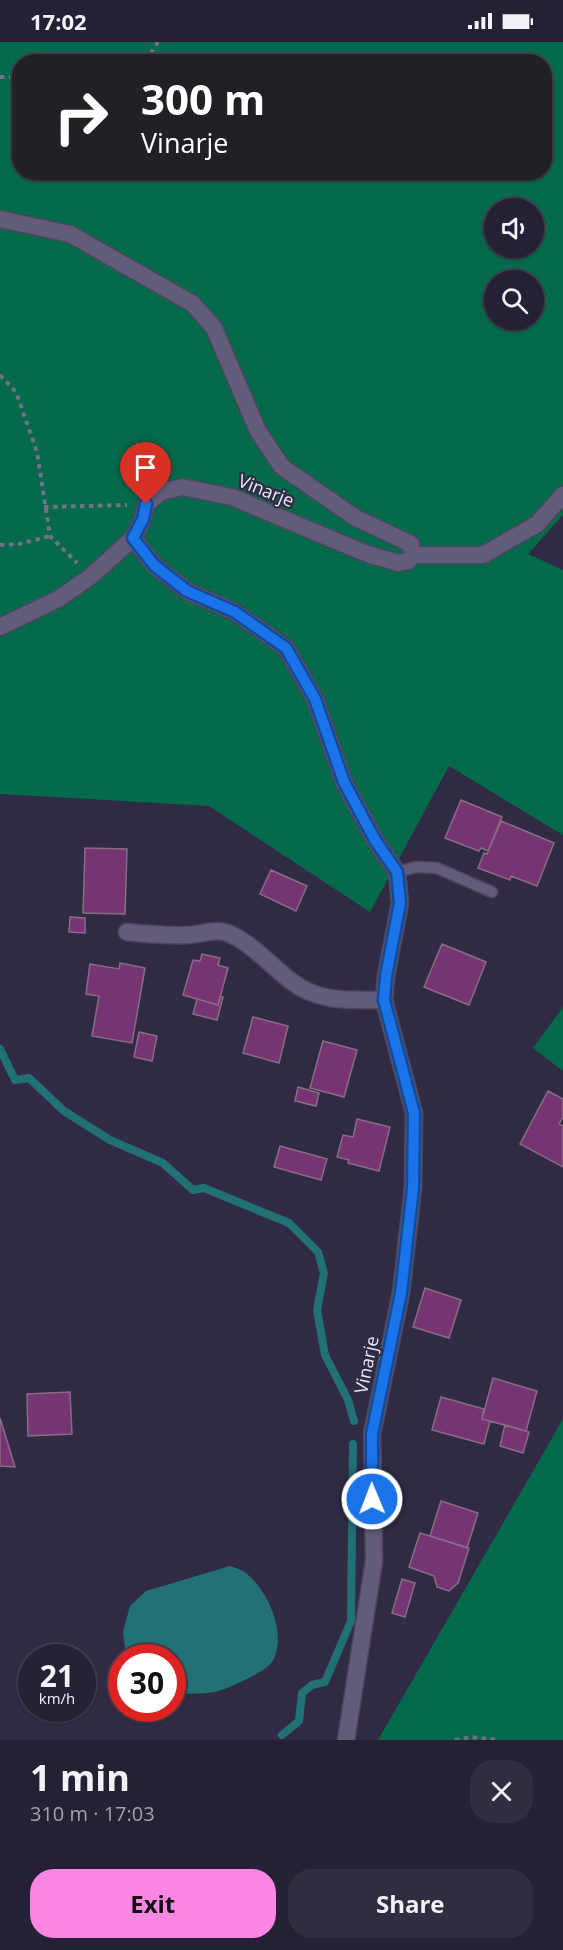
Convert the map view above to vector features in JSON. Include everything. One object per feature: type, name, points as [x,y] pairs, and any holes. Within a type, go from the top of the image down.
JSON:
[{"type":"street","name":"Vinarje","points":[[0,219],[70,234],[193,304],[214,328],[258,431],[282,467],[356,518],[411,544],[413,555],[408,561],[399,563],[367,554],[232,497],[182,487],[161,492],[146,504]]},
{"type":"street","points":[[413,555],[483,555],[537,524],[563,495]]},
{"type":"street","points":[[0,627],[58,599],[90,577],[133,538],[143,519],[146,504]]},
{"type":"street","name":"Vinarje","points":[[133,538],[154,565],[187,591],[235,612],[286,648],[315,699],[344,782],[375,840],[397,872],[400,903],[386,976],[384,1000],[414,1113],[413,1188],[401,1293],[372,1434],[374,1561],[346,1740]]},
{"type":"street","points":[[127,932],[190,935],[212,931],[225,932],[240,940],[292,983],[308,992],[332,1000],[384,1000]]},
{"type":"lane","points":[[397,872],[416,867],[437,868],[492,892]]},
{"type":"path","points":[[148,54],[158,42]]},
{"type":"path","points":[[0,375],[16,392],[37,452],[50,536],[90,577]]},
{"type":"path","points":[[44,507],[146,504]]},
{"type":"path","points":[[0,545],[19,544],[50,536]]},
{"type":"path","points":[[455,1740],[471,1737],[497,1740]]},
{"type":"shaded area","points":[[0,42],[563,42],[563,515],[528,554],[563,570],[563,835],[449,766],[370,912],[209,806],[0,794]]},
{"type":"shaded area","points":[[563,1007],[563,1071],[533,1048]]},
{"type":"shaded area","points":[[563,1419],[563,1740],[378,1740]]},
{"type":"shaded area","points":[[230,1566],[241,1570],[255,1582],[274,1615],[278,1640],[272,1662],[254,1675],[221,1690],[186,1693],[186,1644],[125,1644],[123,1632],[130,1606],[146,1591]]},
{"type":"building","points":[[461,800],[502,817],[488,851],[481,848],[479,851],[445,838]]},
{"type":"building","points":[[501,821],[554,843],[537,886],[511,876],[510,880],[478,868],[484,853],[487,854]]},
{"type":"building","points":[[85,848],[127,849],[125,914],[83,913]]},
{"type":"building","points":[[271,870],[307,886],[296,911],[260,894]]},
{"type":"building","points":[[70,917],[85,918],[85,933],[69,932]]},
{"type":"building","points":[[442,944],[486,962],[469,1005],[424,987]]},
{"type":"building","points":[[202,954],[220,958],[218,965],[228,968],[218,1005],[183,995],[193,960],[200,961]]},
{"type":"building","points":[[120,963],[145,968],[132,1043],[92,1036],[99,996],[86,994],[90,964],[119,969]]},
{"type":"building","points":[[220,997],[223,997],[217,1020],[193,1014],[197,999],[218,1005]]},
{"type":"building","points":[[253,1017],[288,1026],[279,1063],[243,1053]]},
{"type":"building","points":[[139,1032],[157,1036],[152,1061],[134,1057]]},
{"type":"building","points":[[323,1041],[357,1050],[344,1097],[310,1088]]},
{"type":"building","points":[[298,1087],[319,1093],[316,1106],[295,1101]]},
{"type":"building","points":[[548,1091],[563,1099],[563,1117],[559,1124],[563,1126],[563,1167],[520,1144]]},
{"type":"building","points":[[357,1119],[390,1127],[379,1171],[348,1163],[349,1160],[337,1157],[343,1135],[353,1137]]},
{"type":"building","points":[[280,1146],[327,1159],[321,1180],[274,1167]]},
{"type":"building","points":[[425,1288],[461,1300],[449,1338],[413,1327]]},
{"type":"building","points":[[493,1378],[537,1391],[526,1431],[482,1419]]},
{"type":"building","points":[[70,1392],[72,1434],[28,1436],[27,1394]]},
{"type":"building","points":[[441,1397],[484,1409],[482,1419],[490,1421],[484,1444],[432,1430]]},
{"type":"building","points":[[0,1418],[15,1467],[0,1466]]},
{"type":"building","points":[[505,1425],[529,1432],[523,1453],[500,1446]]},
{"type":"building","points":[[441,1501],[478,1513],[467,1548],[430,1536]]},
{"type":"building","points":[[420,1533],[469,1548],[458,1583],[449,1591],[437,1587],[434,1576],[409,1567]]},
{"type":"building","points":[[402,1579],[415,1583],[405,1617],[392,1613]]},
{"type":"waterway","points":[[0,1049],[15,1080],[29,1078],[64,1111],[110,1140],[163,1163],[193,1190],[204,1188],[289,1223],[318,1252],[324,1273],[317,1310],[325,1355],[348,1400],[354,1421]]},
{"type":"waterway","points":[[282,1735],[299,1721],[302,1693],[312,1685],[325,1682],[351,1621],[353,1444]]},
{"type":"route","points":[[146,504],[143,519],[133,538],[154,565],[187,591],[235,612],[286,648],[315,699],[344,782],[375,840],[397,872],[400,903],[386,976],[384,1000],[414,1113],[413,1188],[401,1293],[372,1434],[372,1499]]}]
